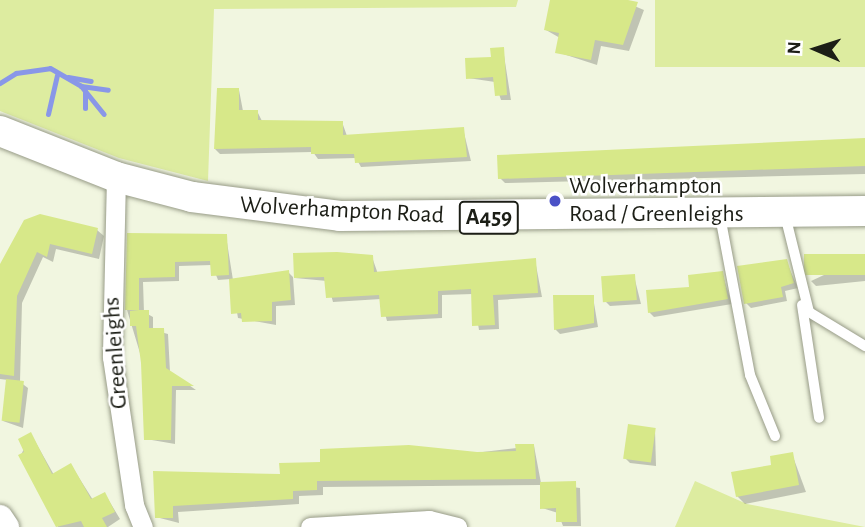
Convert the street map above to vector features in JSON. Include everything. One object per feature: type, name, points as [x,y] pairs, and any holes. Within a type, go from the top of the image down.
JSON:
[{"type":"main road","name":"Wolverhampton Road","points":[[2,138],[116,177],[239,207],[340,216],[720,215],[865,211]]},
{"type":"street","name":"Greenleighs","points":[[116,177],[112,357],[134,505],[143,527]]},
{"type":"street","points":[[0,518],[6,527]]},
{"type":"street","points":[[310,527],[429,520],[457,527]]},
{"type":"lane","points":[[785,214],[819,418]]},
{"type":"lane","points":[[720,215],[750,375],[775,436]]},
{"type":"lane","points":[[801,298],[808,312],[865,346]]},
{"type":"green space","points":[[0,0],[518,0],[516,7],[214,9],[208,181],[119,158],[0,111]]},
{"type":"green space","points":[[655,0],[865,0],[865,67],[655,67]]},
{"type":"green space","points":[[695,481],[747,504],[865,527],[675,527]]},
{"type":"building","points":[[550,0],[638,2],[623,45],[595,40],[591,60],[555,53],[559,33],[544,30]]},
{"type":"building","points":[[504,47],[507,95],[495,96],[493,77],[466,79],[465,58],[491,57],[490,48]]},
{"type":"building","points":[[217,88],[239,88],[239,110],[258,110],[258,120],[343,121],[343,135],[464,127],[467,157],[355,163],[354,154],[311,154],[311,147],[214,149]]},
{"type":"building","points":[[865,138],[865,166],[498,179],[497,155]]},
{"type":"building","points":[[40,214],[98,228],[92,254],[50,244],[47,257],[37,252],[17,296],[14,376],[0,374],[0,264],[24,220]]},
{"type":"building","points":[[127,233],[227,234],[229,275],[211,276],[210,261],[175,262],[175,277],[139,278],[139,310],[125,310]]},
{"type":"building","points":[[293,253],[373,255],[374,272],[536,258],[538,293],[493,295],[495,325],[472,326],[471,289],[438,291],[438,314],[381,317],[379,295],[326,298],[324,277],[294,278]]},
{"type":"building","points":[[804,254],[865,254],[865,275],[804,275]]},
{"type":"building","points":[[787,259],[794,283],[781,287],[783,297],[744,304],[737,266]]},
{"type":"building","points":[[289,270],[291,300],[272,302],[272,321],[242,322],[241,313],[231,314],[229,279]]},
{"type":"building","points":[[723,271],[728,299],[648,313],[646,290],[689,287],[688,275]]},
{"type":"building","points":[[635,274],[637,300],[603,302],[601,276]]},
{"type":"building","points":[[553,295],[594,295],[594,323],[554,330]]},
{"type":"building","points":[[149,310],[149,328],[164,328],[166,368],[194,386],[172,386],[171,440],[144,440],[141,363],[136,326],[130,326],[130,311]]},
{"type":"building","points":[[6,379],[24,381],[20,423],[2,421]]},
{"type":"building","points":[[628,424],[656,428],[651,463],[623,459]]},
{"type":"building","points":[[31,432],[52,474],[71,463],[91,499],[105,492],[115,512],[102,518],[107,527],[84,527],[81,521],[56,527],[18,455],[24,452],[18,439]]},
{"type":"building","points":[[515,444],[534,444],[536,479],[317,481],[317,490],[293,491],[293,499],[173,506],[173,518],[155,518],[153,471],[280,474],[279,463],[320,462],[320,449],[409,445],[477,452],[516,451]]},
{"type":"building","points":[[793,452],[799,485],[736,497],[731,472],[771,465],[770,456]]},
{"type":"building","points":[[576,481],[577,522],[556,522],[556,508],[540,509],[540,482]]},
{"type":"waterway","points":[[0,83],[16,73],[50,68],[81,86],[104,114]]},
{"type":"waterway","points":[[48,114],[57,75]]},
{"type":"waterway","points":[[68,77],[91,81]]},
{"type":"waterway","points":[[81,86],[108,90]]},
{"type":"waterway","points":[[85,91],[85,108]]},
{"type":"place","name":"Wolverhampton Road / Greenleighs","points":[[555,201]]}]
